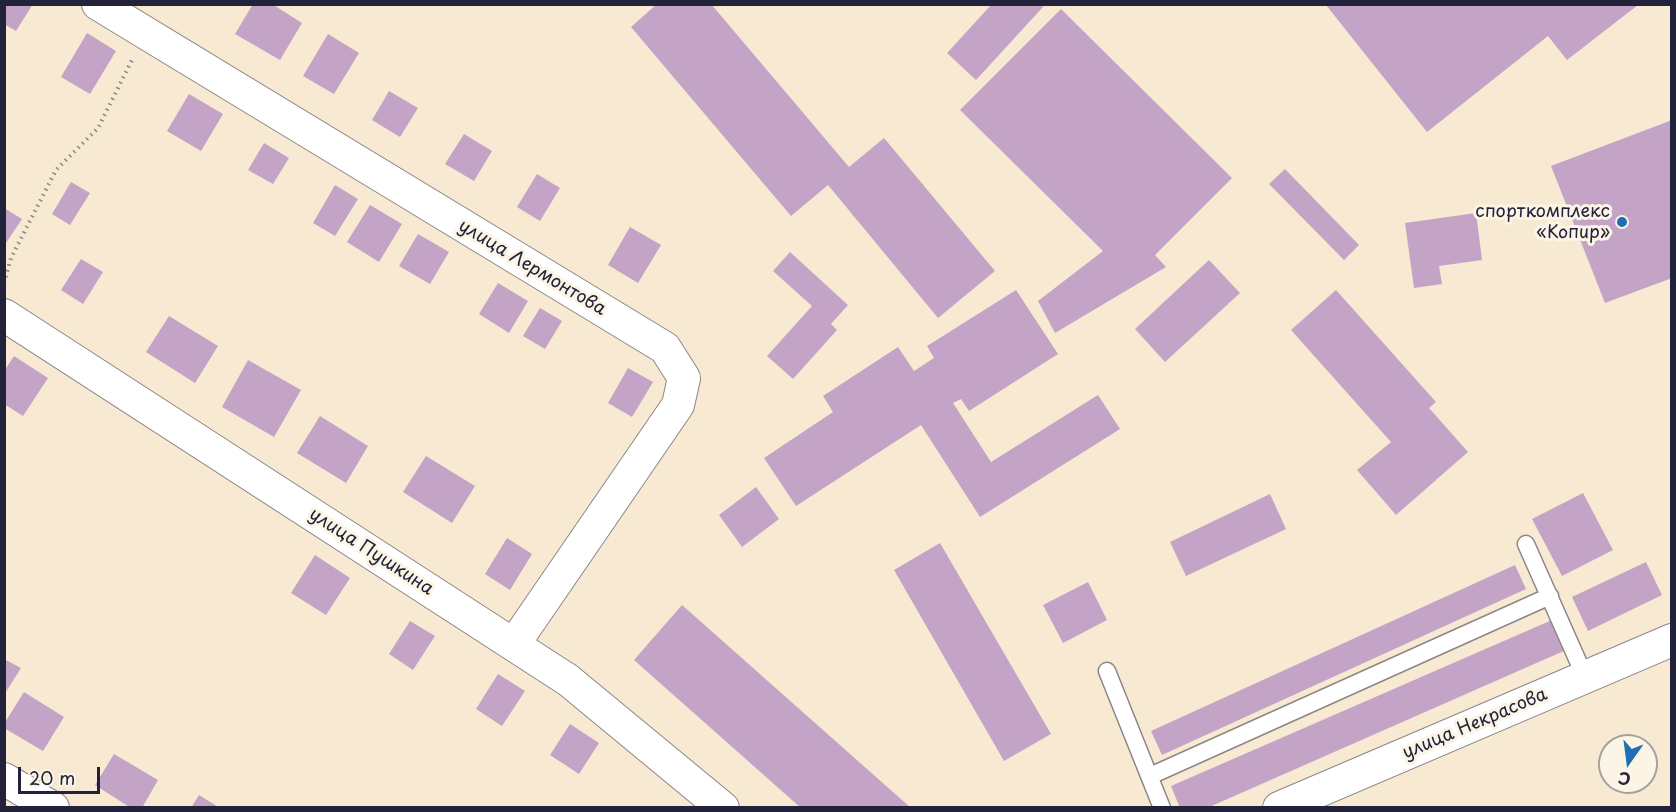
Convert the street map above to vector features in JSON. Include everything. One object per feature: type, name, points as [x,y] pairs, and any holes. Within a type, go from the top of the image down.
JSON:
[{"type":"street","name":"улица Лермонтова","points":[[98,4],[665,348],[684,378],[678,405],[514,644]]},
{"type":"street","name":"улица Пушкина","points":[[4,315],[568,680],[723,807]]},
{"type":"street","name":"улица Некрасова","points":[[1279,807],[1671,640]]},
{"type":"street","points":[[4,778],[53,807]]},
{"type":"lane","points":[[1526,544],[1585,677]]},
{"type":"lane","points":[[1150,776],[1550,596]]},
{"type":"lane","points":[[1107,671],[1162,807]]},
{"type":"path","points":[[4,283],[11,258],[56,170],[98,128],[146,33]]},
{"type":"building","points":[[4,4],[33,4],[16,31],[4,24]]},
{"type":"building","points":[[253,4],[272,4],[302,23],[280,60],[235,34]]},
{"type":"building","points":[[657,4],[711,4],[849,167],[884,138],[995,271],[938,318],[828,185],[791,216],[631,27]]},
{"type":"building","points":[[992,4],[1041,4],[1043,7],[976,80],[947,53]]},
{"type":"building","points":[[1326,5],[1638,5],[1567,60],[1548,36],[1427,132]]},
{"type":"building","points":[[1061,9],[1232,178],[1155,255],[1166,267],[1055,333],[1038,301],[1103,251],[960,110]]},
{"type":"building","points":[[87,33],[116,51],[90,94],[61,77]]},
{"type":"building","points":[[328,34],[359,53],[334,94],[303,76]]},
{"type":"building","points":[[389,91],[418,108],[400,137],[372,120]]},
{"type":"building","points":[[189,94],[223,114],[201,151],[167,131]]},
{"type":"building","name":"спорткомплекс «Копир»","points":[[1672,120],[1672,278],[1605,303],[1551,166]]},
{"type":"building","points":[[464,134],[492,151],[474,181],[445,164]]},
{"type":"building","points":[[264,143],[289,158],[273,184],[248,170]]},
{"type":"building","points":[[1285,169],[1359,245],[1344,260],[1269,184]]},
{"type":"building","points":[[537,174],[560,188],[540,221],[517,207]]},
{"type":"building","points":[[71,182],[90,193],[70,225],[52,214]]},
{"type":"building","points":[[335,185],[358,199],[335,236],[313,223]]},
{"type":"building","points":[[370,205],[402,224],[379,262],[347,242]]},
{"type":"building","points":[[4,208],[22,219],[4,246]]},
{"type":"building","points":[[1476,213],[1482,260],[1439,266],[1442,284],[1414,288],[1405,223]]},
{"type":"building","points":[[630,227],[661,245],[638,283],[608,265]]},
{"type":"building","points":[[418,234],[449,252],[430,284],[399,266]]},
{"type":"building","points":[[790,252],[848,305],[831,324],[837,330],[793,379],[767,356],[812,306],[773,271]]},
{"type":"building","points":[[81,259],[103,272],[83,304],[61,290]]},
{"type":"building","points":[[1209,260],[1240,293],[1165,362],[1135,329]]},
{"type":"building","points":[[498,283],[528,301],[509,333],[479,314]]},
{"type":"building","points":[[1016,290],[1058,354],[969,411],[961,399],[953,403],[991,462],[1098,395],[1120,429],[980,517],[921,425],[796,506],[764,458],[833,412],[823,396],[898,347],[914,371],[934,358],[927,346]]},
{"type":"building","points":[[1336,290],[1436,402],[1429,408],[1468,452],[1396,515],[1357,470],[1391,442],[1291,330]]},
{"type":"building","points":[[540,308],[562,321],[545,349],[523,336]]},
{"type":"building","points":[[169,316],[218,346],[195,383],[146,352]]},
{"type":"building","points":[[14,356],[48,378],[23,416],[4,404],[4,371]]},
{"type":"building","points":[[248,360],[301,390],[274,437],[222,407]]},
{"type":"building","points":[[628,368],[653,382],[632,417],[608,403]]},
{"type":"building","points":[[320,416],[368,446],[346,483],[297,453]]},
{"type":"building","points":[[426,456],[475,486],[452,523],[403,492]]},
{"type":"building","points":[[756,487],[779,519],[742,547],[719,515]]},
{"type":"building","points":[[1583,493],[1613,550],[1562,576],[1532,519]]},
{"type":"building","points":[[1270,494],[1286,529],[1186,576],[1170,542]]},
{"type":"building","points":[[507,538],[532,554],[510,590],[485,574]]},
{"type":"building","points":[[940,543],[1051,734],[1004,761],[894,570]]},
{"type":"building","points":[[315,555],[350,578],[326,615],[291,593]]},
{"type":"building","points":[[1646,562],[1662,595],[1588,631],[1572,597]]},
{"type":"building","points":[[1515,565],[1526,589],[1162,755],[1151,731]]},
{"type":"building","points":[[1088,582],[1107,620],[1063,643],[1043,605]]},
{"type":"building","points":[[682,605],[911,808],[801,808],[634,660]]},
{"type":"building","points":[[1552,620],[1566,650],[1207,808],[1180,808],[1171,786]]},
{"type":"building","points":[[410,621],[435,636],[413,670],[389,654]]},
{"type":"building","points":[[4,659],[21,668],[4,695]]},
{"type":"building","points":[[498,674],[525,691],[502,726],[476,709]]},
{"type":"building","points":[[24,692],[64,717],[43,751],[4,728],[4,724]]},
{"type":"building","points":[[570,724],[599,743],[579,774],[550,755]]},
{"type":"building","points":[[114,754],[158,780],[142,808],[131,808],[95,785]]},
{"type":"building","points":[[199,795],[220,808],[191,808]]},
{"type":"place","name":"спорткомплекс «Копир»","points":[[1622,222]]}]
